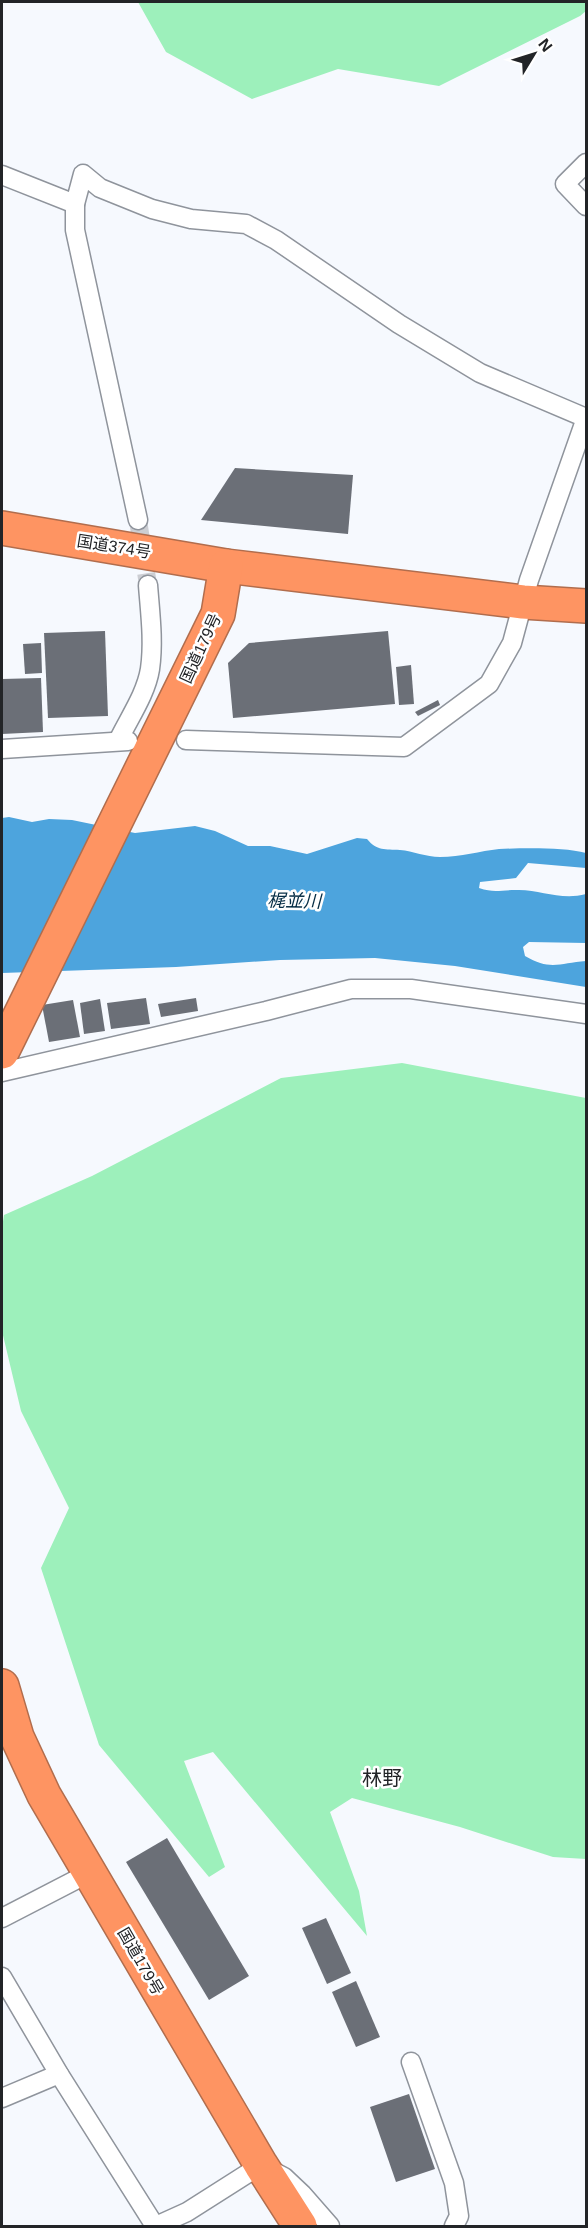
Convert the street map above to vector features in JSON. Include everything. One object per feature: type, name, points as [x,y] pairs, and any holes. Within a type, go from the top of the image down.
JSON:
[{"type":"highway","name":"国道374号","points":[[2,528],[226,566]]},
{"type":"highway","points":[[226,566],[523,602],[586,606]]},
{"type":"highway","name":"国道179号","points":[[2,1052],[218,614],[226,566]]},
{"type":"highway","name":"国道179号","points":[[2,1686],[17,1737],[44,1795],[261,2165],[300,2226]]},
{"type":"street","points":[[586,163],[565,184],[586,206]]},
{"type":"street","points":[[138,520],[75,230],[75,204],[83,174],[100,188],[152,209],[191,219],[246,224],[276,240],[399,324],[480,373],[586,418],[523,602],[512,643],[489,684],[404,747],[186,740]]},
{"type":"street","points":[[2,175],[75,204]]},
{"type":"street","points":[[2,748],[124,741],[150,669],[152,632],[148,585]]},
{"type":"street","points":[[2,1072],[351,989],[411,988],[586,1014]]},
{"type":"street","points":[[2,1918],[89,1873]]},
{"type":"street","points":[[2,1977],[59,2074],[155,2226],[187,2212],[261,2165],[284,2177],[330,2226]]},
{"type":"street","points":[[411,2062],[454,2183],[459,2216],[454,2226]]},
{"type":"street","points":[[2,2098],[59,2074]]},
{"type":"green space","points":[[138,2],[586,2],[586,11],[439,86],[338,69],[252,99],[166,52]]},
{"type":"green space","points":[[402,1063],[586,1098],[586,1859],[553,1857],[460,1827],[352,1798],[330,1812],[359,1891],[367,1936],[213,1752],[184,1761],[225,1867],[209,1877],[99,1745],[41,1568],[69,1508],[21,1411],[2,1331],[2,1228],[4,1215],[92,1176],[281,1078]]},
{"type":"water","name":"梶並川","points":[[9,817],[32,822],[49,819],[72,820],[135,833],[195,826],[215,831],[248,846],[270,846],[307,854],[357,838],[367,839],[374,846],[382,849],[435,857],[520,848],[586,853],[586,868],[528,863],[516,878],[480,882],[479,888],[493,891],[525,890],[559,896],[586,894],[586,943],[529,942],[523,947],[525,956],[548,965],[586,961],[586,987],[455,966],[375,958],[280,960],[176,967],[2,973],[2,818]]},
{"type":"building","points":[[235,468],[353,475],[348,534],[201,520]]},
{"type":"building","points":[[105,631],[108,716],[48,718],[44,633]]},
{"type":"building","points":[[388,631],[395,704],[233,718],[228,663],[249,643]]},
{"type":"building","points":[[41,643],[42,673],[25,674],[23,644]]},
{"type":"building","points":[[411,665],[414,704],[399,705],[396,667]]},
{"type":"building","points":[[41,678],[43,732],[2,734],[2,679]]},
{"type":"building","points":[[438,700],[440,705],[418,716],[415,712]]},
{"type":"building","points":[[146,998],[150,1024],[111,1029],[107,1003]]},
{"type":"building","points":[[196,998],[198,1011],[161,1017],[158,1004]]},
{"type":"building","points":[[100,999],[105,1031],[84,1034],[80,1003]]},
{"type":"building","points":[[73,1000],[80,1037],[49,1042],[42,1005]]},
{"type":"building","points":[[167,1838],[249,1976],[209,2000],[126,1862]]},
{"type":"building","points":[[326,1918],[351,1973],[327,1984],[302,1928]]},
{"type":"building","points":[[356,1981],[380,2037],[356,2047],[332,1992]]},
{"type":"building","points":[[409,2094],[435,2169],[396,2182],[370,2107]]},
{"type":"tunnel","points":[[138,520],[148,585]]},
{"type":"district","name":"林野","points":[[382,1778]]}]
